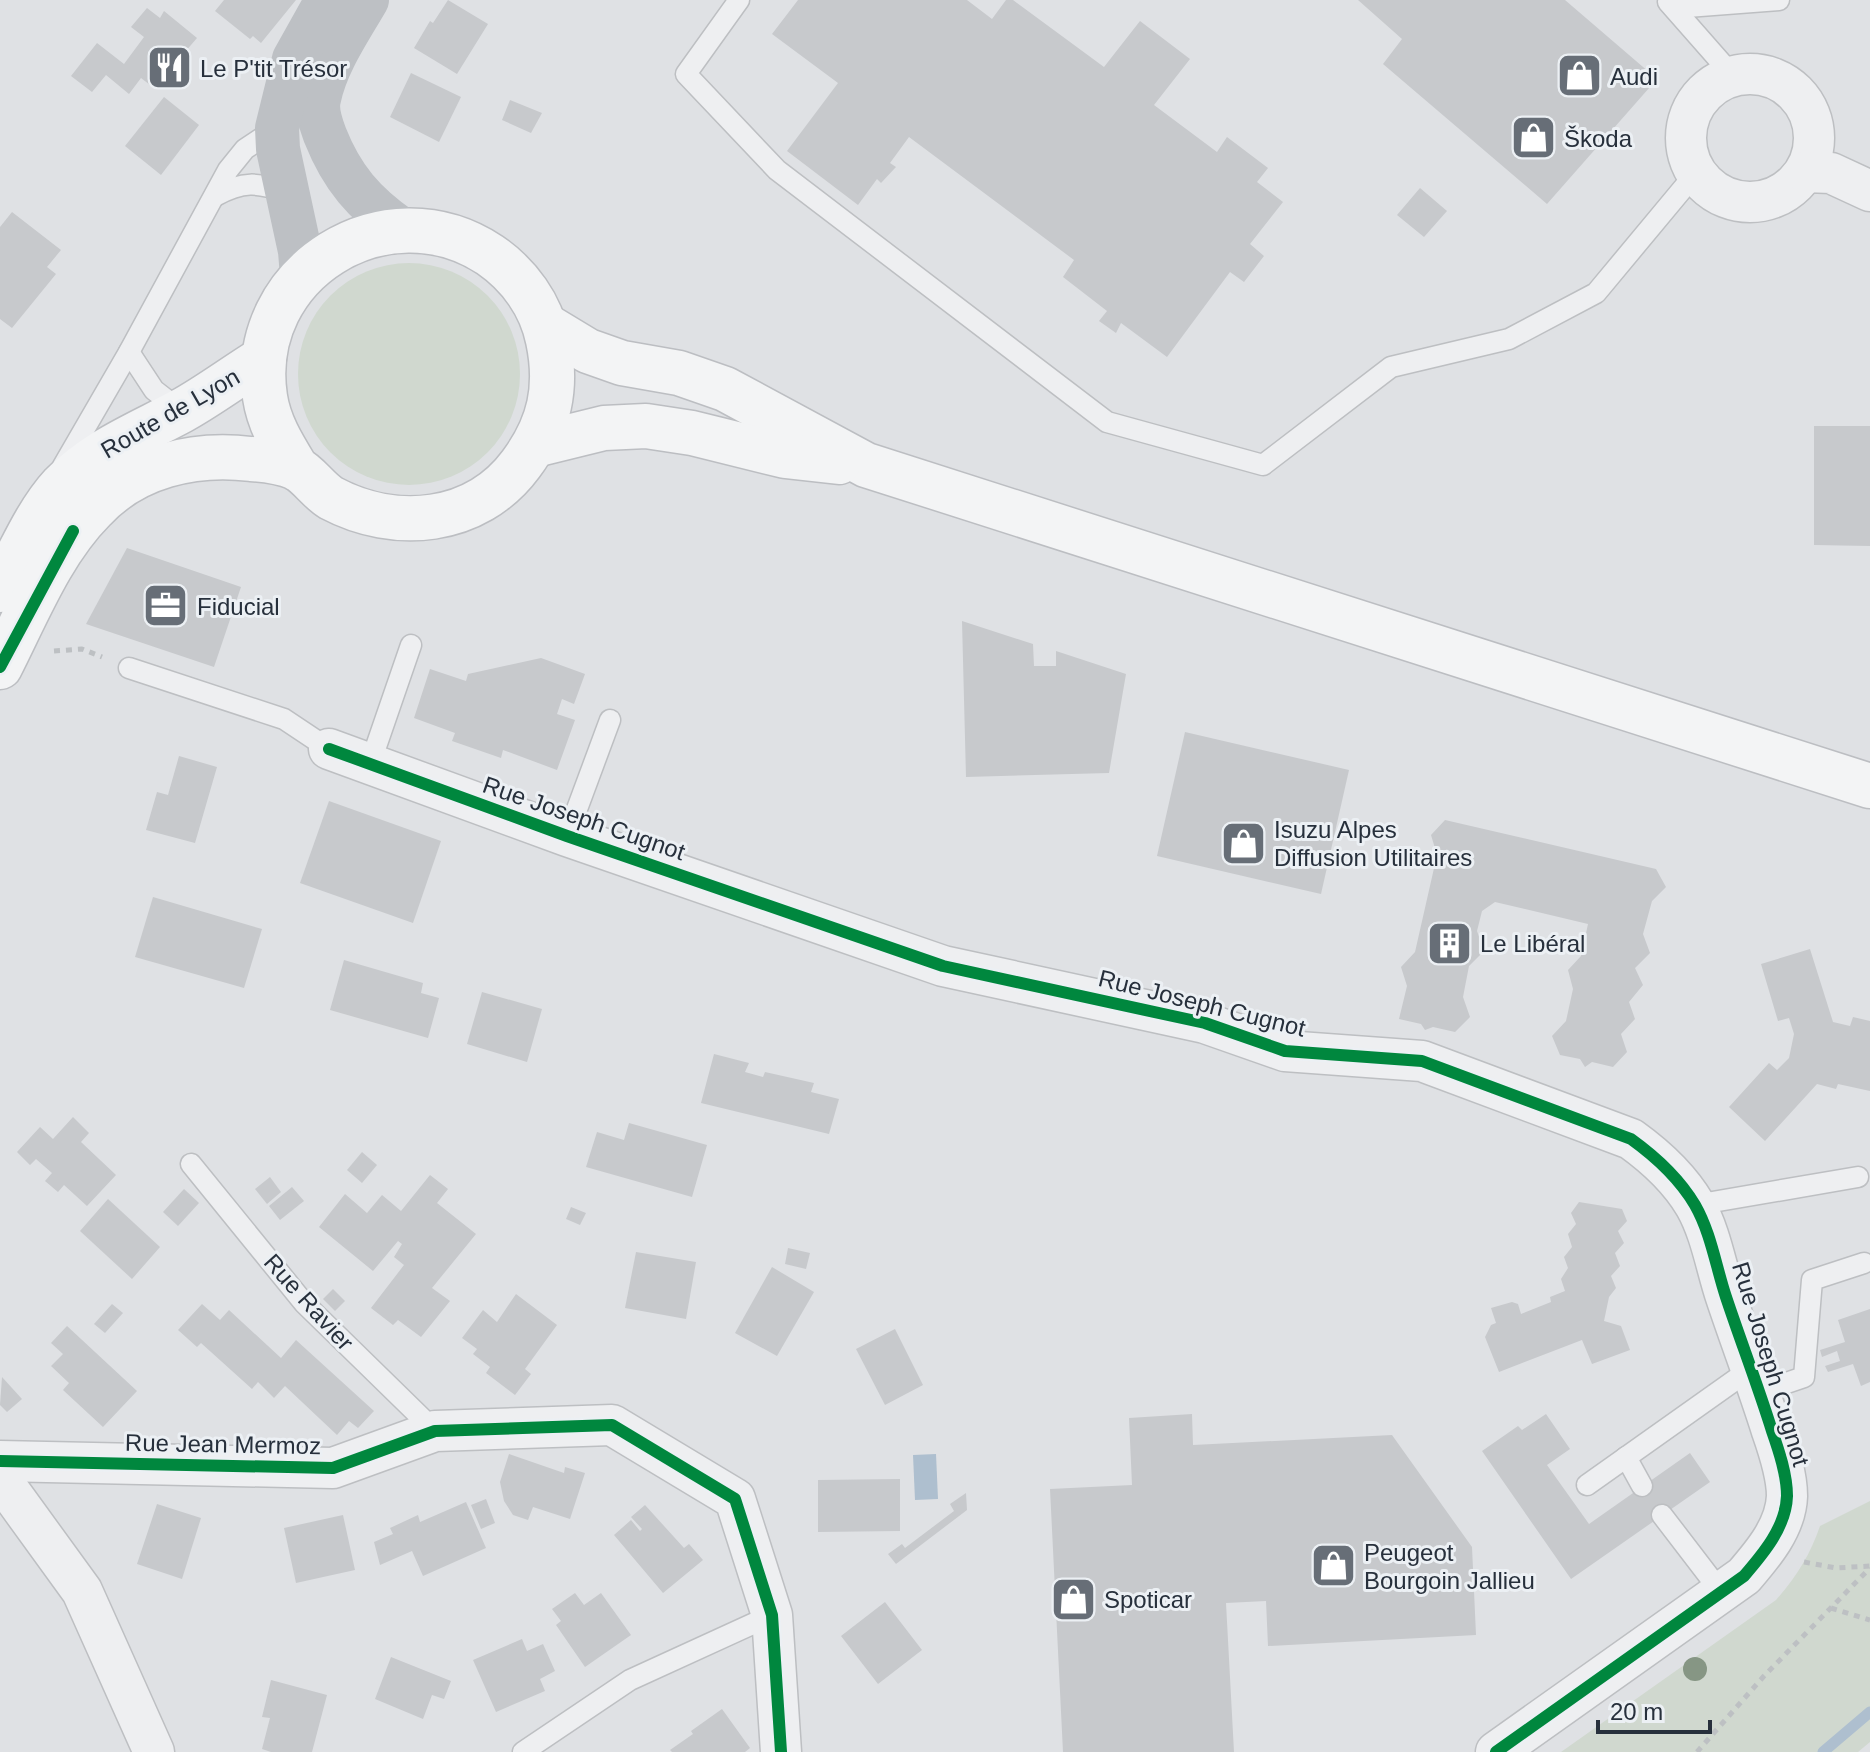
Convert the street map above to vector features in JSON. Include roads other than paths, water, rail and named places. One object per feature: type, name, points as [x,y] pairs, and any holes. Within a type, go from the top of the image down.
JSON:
[{"type":"main road","points":[[302,276],[289,193],[278,149],[277,128],[294,59],[327,0]]},
{"type":"main road","points":[[367,0],[328,71],[318,102],[321,123],[336,162],[353,187],[401,229]]},
{"type":"main road","points":[[401,229],[438,232],[473,244],[504,265],[528,292],[545,325],[553,366],[550,406],[535,445],[511,477],[479,501],[442,516],[402,520],[363,513],[327,496],[297,469],[276,436],[272,423],[265,398],[264,358],[276,314],[302,276],[331,252],[365,236],[401,229]]},
{"type":"main road","points":[[545,325],[588,351],[622,363],[679,373],[725,389],[866,465],[1870,786]]},
{"type":"main road","name":"Route de Lyon","points":[[4,659],[10,597],[30,533],[61,486],[119,442],[181,411],[264,358]]},
{"type":"main road","points":[[535,445],[604,428],[646,426],[692,433],[785,456],[866,465]]},
{"type":"main road","name":"Route de Lyon","points":[[10,597],[96,505],[130,479],[166,464],[228,456],[273,461],[297,469]]},
{"type":"street","points":[[1749,73],[1782,81],[1806,105],[1815,139],[1805,172],[1782,195],[1751,203],[1719,196],[1695,174],[1685,141],[1692,108],[1716,83],[1734,77],[1749,73]]},
{"type":"street","points":[[1805,172],[1831,173],[1870,191]]},
{"type":"street","name":"Rue Joseph Cugnot","points":[[329,749],[567,836],[943,966],[1205,1023],[1285,1051],[1422,1061],[1631,1139],[1653,1155],[1676,1178],[1695,1205],[1709,1238],[1725,1295],[1781,1457],[1787,1497],[1780,1523],[1767,1550],[1744,1576],[1496,1752]]},
{"type":"street","name":"Rue Jean Mermoz","points":[[0,1461],[333,1468],[435,1431],[612,1425],[735,1499],[772,1615],[781,1752]]},
{"type":"street","points":[[0,1478],[82,1591],[154,1752]]},
{"type":"lane","points":[[739,0],[686,74],[777,170],[1107,422],[1263,465],[1391,367],[1509,339],[1596,293],[1695,174]]},
{"type":"lane","points":[[1670,4],[1779,0]]},
{"type":"lane","points":[[1670,4],[1734,77]]},
{"type":"lane","points":[[61,486],[63,467],[228,170],[245,149],[277,128]]},
{"type":"lane","points":[[215,196],[234,186],[256,183],[289,193]]},
{"type":"lane","points":[[129,352],[154,390],[181,411]]},
{"type":"lane","points":[[370,764],[411,645]]},
{"type":"lane","points":[[129,668],[284,719],[329,749]]},
{"type":"lane","points":[[567,836],[610,720]]},
{"type":"lane","name":"Rue Ravier","points":[[191,1164],[304,1303],[435,1431]]},
{"type":"lane","points":[[1695,1205],[1858,1177]]},
{"type":"lane","points":[[1587,1485],[1626,1457],[1756,1380],[1804,1377],[1812,1280],[1864,1263]]},
{"type":"lane","points":[[1626,1457],[1642,1486]]},
{"type":"lane","points":[[1662,1515],[1721,1592]]},
{"type":"lane","points":[[523,1752],[630,1680],[772,1615]]},
{"type":"water","points":[[936,1454],[938,1499],[915,1500],[913,1455]]},
{"type":"waterway","points":[[1823,1752],[1870,1712]]},
{"type":"place","name":"Le P'tit Trésor","points":[[169,68]]},
{"type":"place","name":"Audi","points":[[1579,76]]},
{"type":"place","name":"Škoda","points":[[1533,138]]},
{"type":"place","name":"Fiducial","points":[[166,606]]},
{"type":"place","name":"Isuzu Alpes Diffusion Utilitaires","points":[[1243,843]]},
{"type":"place","name":"Le Libéral","points":[[1449,943]]},
{"type":"place","name":"Peugeot Bourgoin Jallieu","points":[[1333,1566]]},
{"type":"place","name":"Spoticar","points":[[1073,1599]]}]
